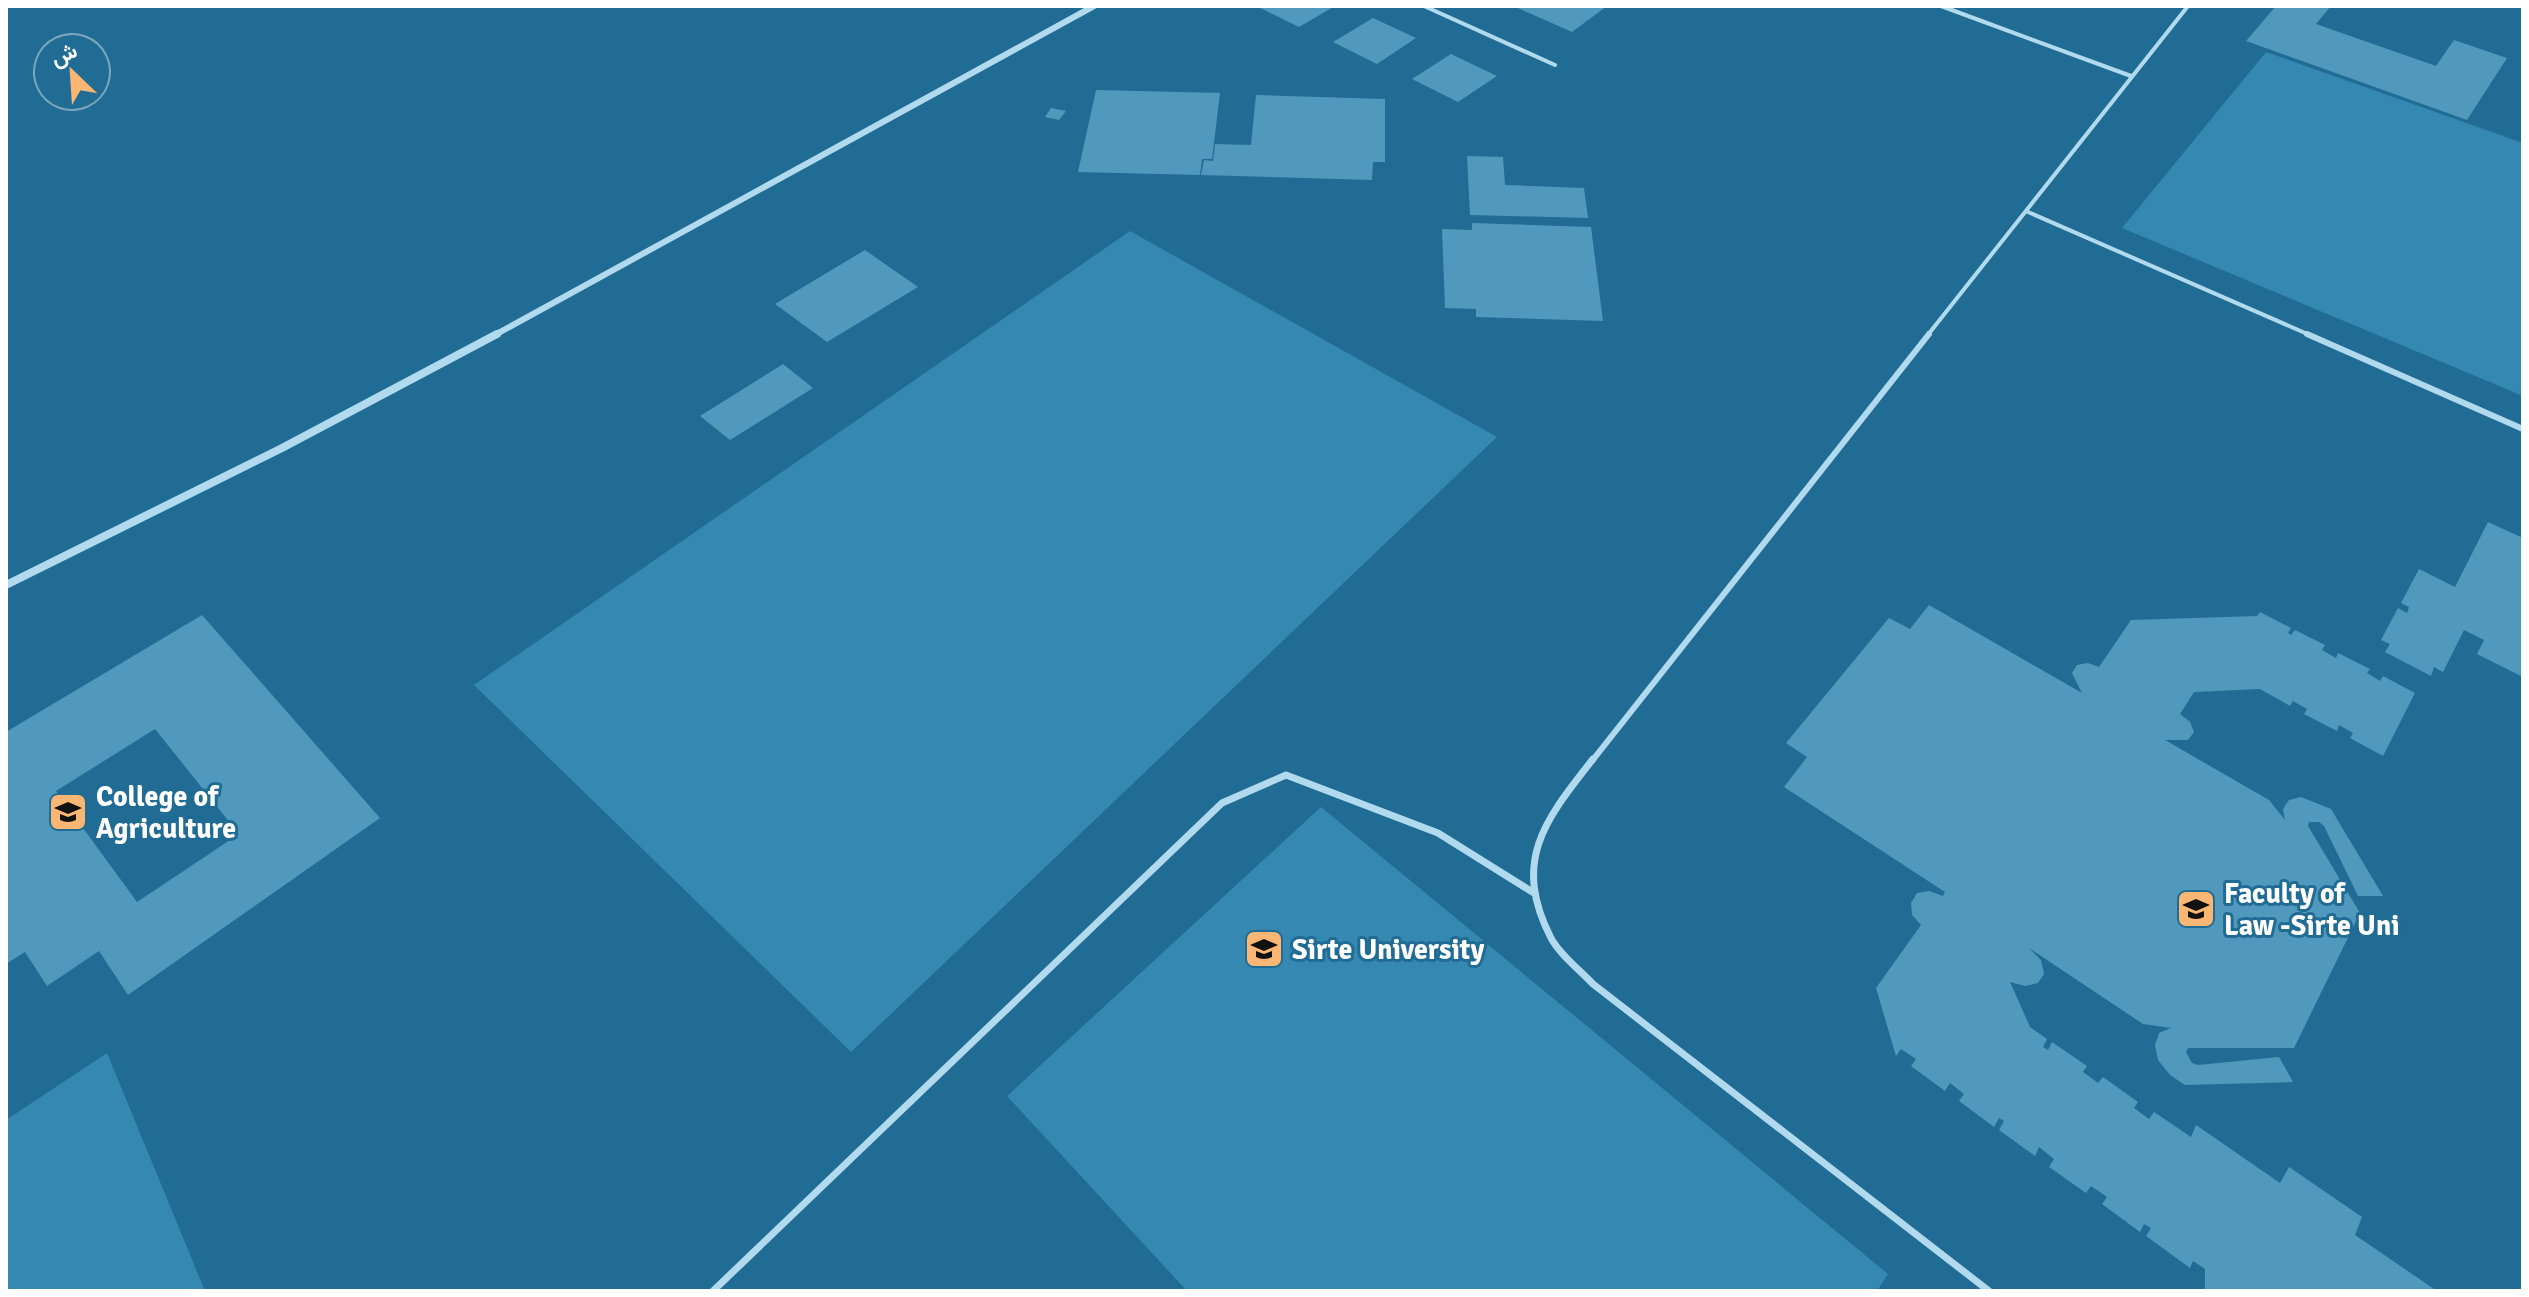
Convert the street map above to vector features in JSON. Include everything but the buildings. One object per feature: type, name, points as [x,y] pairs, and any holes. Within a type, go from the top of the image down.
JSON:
[{"type":"street","points":[[6,585],[275,452],[614,271],[1094,6]]},
{"type":"lane","points":[[1424,6],[1555,65]]},
{"type":"lane","points":[[1941,6],[2131,76]]},
{"type":"lane","points":[[1989,1291],[1593,984],[1552,940],[1534,893],[1535,846],[1557,805],[2188,6]]},
{"type":"lane","points":[[2028,212],[2523,429]]},
{"type":"lane","points":[[713,1291],[1222,803],[1286,775],[1438,833],[1534,893]]},
{"type":"shaded area","points":[[2266,52],[2523,143],[2523,396],[2122,228]]},
{"type":"shaded area","points":[[1130,231],[1497,437],[851,1052],[474,685]]},
{"type":"shaded area","points":[[1321,807],[1888,1274],[1877,1291],[1187,1291],[1007,1096]]},
{"type":"shaded area","points":[[107,1053],[205,1291],[6,1291],[6,1120]]},
{"type":"place","name":"College of Agriculture","points":[[68,812]]},
{"type":"place","name":"Faculty of Law -Sirte Uni","points":[[2196,909]]},
{"type":"place","name":"Sirte University","points":[[1264,949]]}]
